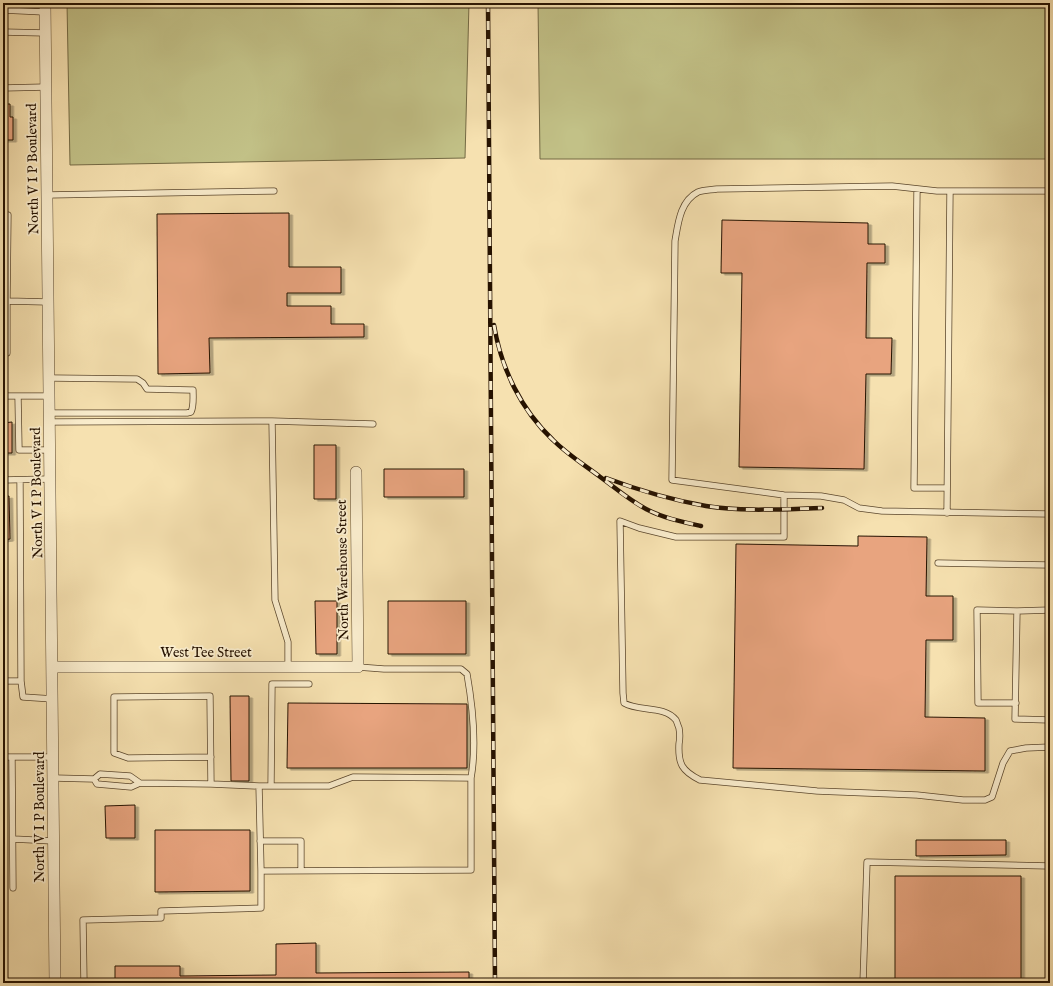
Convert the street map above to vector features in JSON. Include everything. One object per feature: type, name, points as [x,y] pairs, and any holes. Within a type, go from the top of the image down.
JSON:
[{"type":"street","name":"North V I P Boulevard","points":[[45,8],[54,757],[55,983]]},
{"type":"street","name":"North Warehouse Street","points":[[356,472],[358,667]]},
{"type":"street","name":"West Tee Street","points":[[53,667],[358,667]]},
{"type":"lane","points":[[3,10],[45,8]]},
{"type":"lane","points":[[3,32],[46,33]]},
{"type":"lane","points":[[3,88],[46,87]]},
{"type":"lane","points":[[1050,191],[950,191],[892,186],[717,189],[698,192],[686,202],[678,219],[675,241],[672,480],[784,495],[821,496],[844,500],[859,508],[882,511],[1050,514]]},
{"type":"lane","points":[[917,189],[914,488],[947,488]]},
{"type":"lane","points":[[947,513],[950,191]]},
{"type":"lane","points":[[47,195],[274,192]]},
{"type":"lane","points":[[7,353],[8,215]]},
{"type":"lane","points":[[7,301],[48,302]]},
{"type":"lane","points":[[50,378],[137,379],[143,383],[147,389],[193,390],[192,410],[191,412],[187,413],[50,417]]},
{"type":"lane","points":[[3,396],[50,396]]},
{"type":"lane","points":[[18,396],[19,450],[50,450]]},
{"type":"lane","points":[[50,417],[373,424]]},
{"type":"lane","points":[[272,421],[276,600],[288,642],[288,667]]},
{"type":"lane","points":[[3,480],[50,479]]},
{"type":"lane","points":[[20,480],[21,681],[23,697],[53,699]]},
{"type":"lane","points":[[784,495],[784,538],[676,537],[638,528],[620,521],[624,703],[631,707],[667,713],[676,720],[680,732],[679,757],[683,768],[688,774],[700,780],[817,791],[917,795],[963,800],[985,800],[992,797],[1003,764],[1010,751],[1026,748],[1050,747]]},
{"type":"lane","points":[[938,563],[1050,566]]},
{"type":"lane","points":[[1016,703],[978,703],[978,610],[1050,610]]},
{"type":"lane","points":[[1017,611],[1015,719],[1050,720]]},
{"type":"lane","points":[[260,871],[471,870],[471,778],[474,757],[472,715],[467,674],[461,669],[384,669],[358,667]]},
{"type":"lane","points":[[3,681],[21,681]]},
{"type":"lane","points":[[270,786],[272,684],[309,684]]},
{"type":"lane","points":[[211,757],[128,758],[114,753],[114,697],[210,696],[211,757],[211,784]]},
{"type":"lane","points":[[3,757],[54,757]]},
{"type":"lane","points":[[12,757],[13,888]]},
{"type":"lane","points":[[54,778],[94,779],[100,774],[130,776],[140,783]]},
{"type":"lane","points":[[94,779],[97,784],[131,787],[140,783],[329,786],[353,777],[471,778]]},
{"type":"lane","points":[[84,983],[83,920],[161,918],[161,911],[261,908],[259,786]]},
{"type":"lane","points":[[13,839],[54,841]]},
{"type":"lane","points":[[260,841],[301,842],[301,870]]},
{"type":"lane","points":[[863,983],[867,862],[1050,866]]},
{"type":"shaded area","points":[[67,3],[469,3],[465,158],[70,165]]},
{"type":"shaded area","points":[[538,3],[1050,3],[1050,159],[540,159]]},
{"type":"building","points":[[3,104],[10,104],[10,117],[13,117],[13,140],[3,140]]},
{"type":"building","points":[[289,213],[289,267],[341,267],[341,293],[287,293],[287,306],[331,306],[331,324],[364,324],[364,337],[209,338],[210,373],[158,374],[157,214]]},
{"type":"building","points":[[722,220],[868,223],[868,244],[885,244],[885,263],[867,263],[866,338],[892,338],[891,374],[866,374],[864,469],[739,467],[742,273],[721,273]]},
{"type":"building","points":[[12,422],[12,453],[3,453],[3,423]]},
{"type":"building","points":[[314,445],[336,445],[336,499],[314,499]]},
{"type":"building","points":[[384,469],[464,469],[464,497],[384,497]]},
{"type":"building","points":[[9,496],[10,539],[3,540],[3,497]]},
{"type":"building","points":[[858,536],[927,537],[926,596],[953,596],[953,640],[926,640],[925,717],[985,718],[985,771],[733,768],[736,544],[858,546]]},
{"type":"building","points":[[315,601],[337,601],[337,654],[316,654]]},
{"type":"building","points":[[388,601],[466,601],[466,654],[388,654]]},
{"type":"building","points":[[230,696],[249,696],[249,781],[231,781]]},
{"type":"building","points":[[288,703],[467,704],[467,768],[287,768]]},
{"type":"building","points":[[135,805],[135,838],[106,838],[105,806]]},
{"type":"building","points":[[155,830],[250,830],[250,891],[155,892]]},
{"type":"building","points":[[916,840],[1006,840],[1006,855],[916,856]]},
{"type":"building","points":[[895,876],[1021,876],[1021,983],[895,983]]},
{"type":"building","points":[[316,943],[316,973],[469,972],[469,983],[115,983],[115,966],[180,966],[180,976],[276,975],[276,944]]},
{"type":"railway","points":[[488,3],[495,983]]},
{"type":"railway","points":[[494,325],[502,357],[514,387],[531,415],[553,440],[575,459],[628,498],[640,505],[666,517],[701,526]]},
{"type":"railway","points":[[606,478],[630,487],[681,501],[720,508],[749,510],[822,508]]}]
